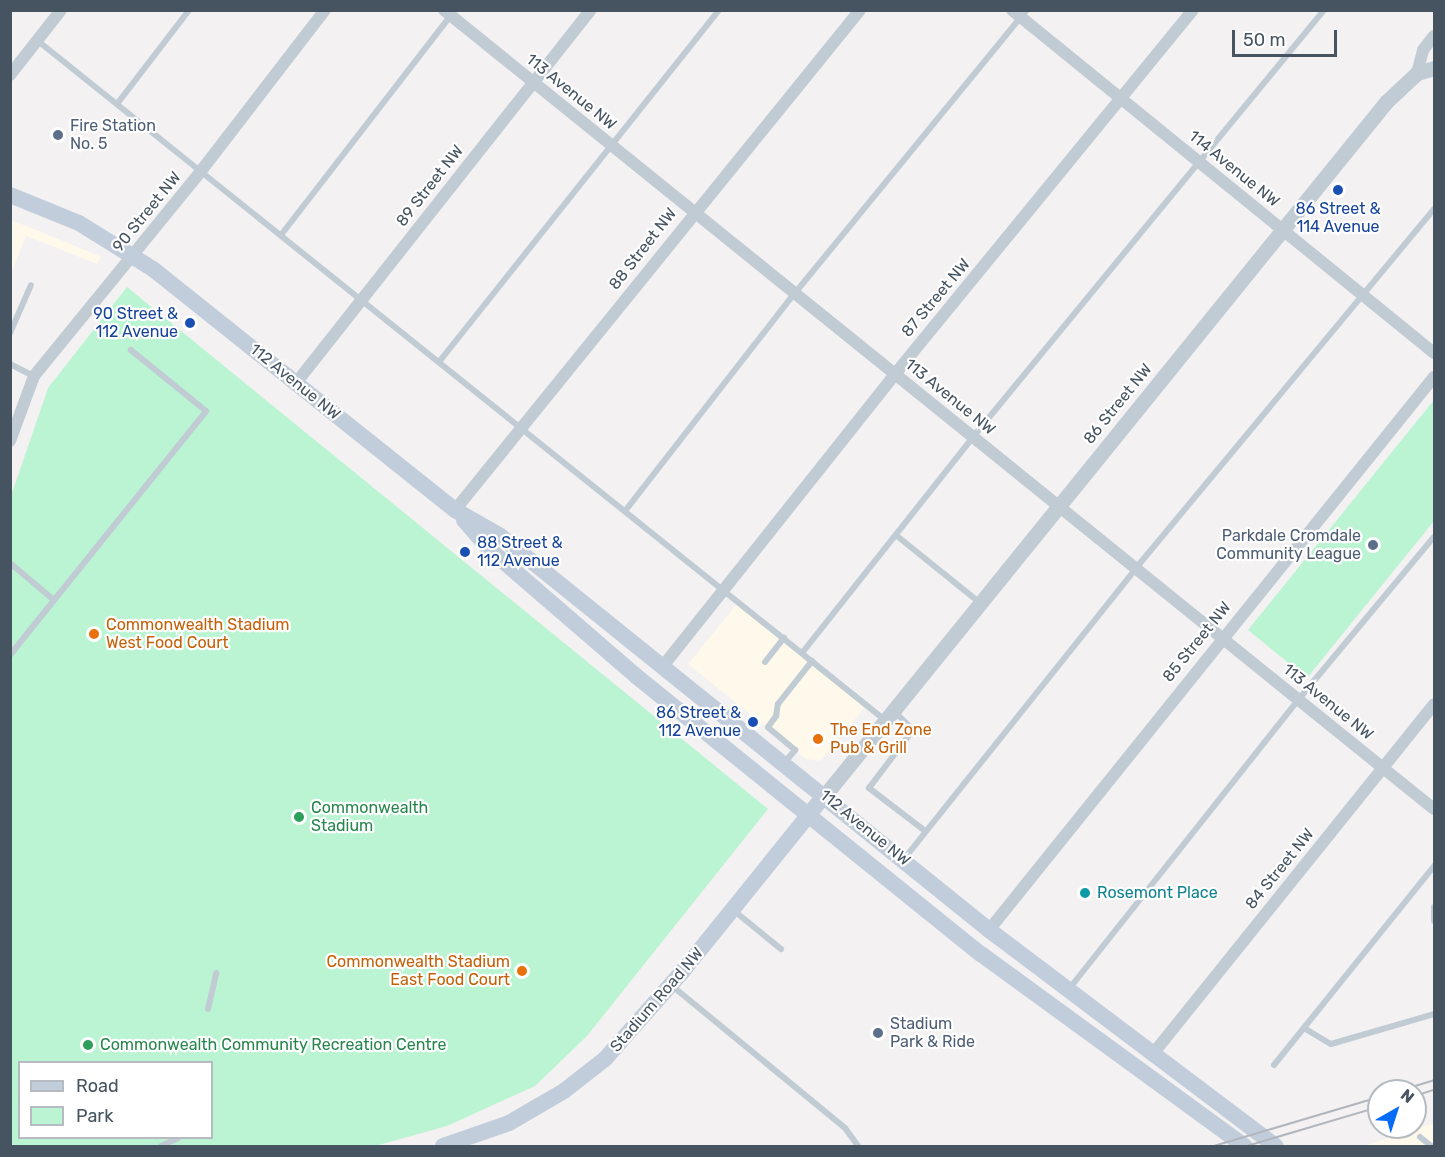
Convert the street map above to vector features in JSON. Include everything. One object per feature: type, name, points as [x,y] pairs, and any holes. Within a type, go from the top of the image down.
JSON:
[{"type":"main road","name":"112 Avenue NW","points":[[13,198],[79,223],[134,254],[455,510],[499,535],[825,795],[988,930],[1276,1146]]},
{"type":"main road","name":"112 Avenue NW","points":[[455,510],[489,549],[636,676],[990,961],[1244,1146]]},
{"type":"main road","name":"Stadium Road NW","points":[[443,1146],[509,1123],[564,1091],[605,1059],[671,985],[825,795]]},
{"type":"street","points":[[10,75],[61,10]]},
{"type":"street","name":"90 Street NW","points":[[10,441],[34,376],[201,171],[325,10]]},
{"type":"street","name":"89 Street NW","points":[[296,382],[591,10]]},
{"type":"street","name":"88 Street NW","points":[[455,510],[522,429],[693,212],[860,10]]},
{"type":"street","name":"87 Street NW","points":[[663,666],[895,374],[1122,100],[1193,10]]},
{"type":"street","name":"113 Avenue NW","points":[[450,12],[532,82],[1434,809]]},
{"type":"street","name":"114 Avenue NW","points":[[1020,13],[1122,100],[1434,353]]},
{"type":"street","points":[[1434,36],[1423,50],[1418,73],[1434,68]]},
{"type":"street","name":"86 Street NW","points":[[825,795],[1386,102],[1418,73]]},
{"type":"street","name":"85 Street NW","points":[[988,930],[1221,638],[1434,377]]},
{"type":"street","name":"84 Street NW","points":[[1152,1055],[1434,704]]},
{"type":"lane","points":[[117,104],[189,10]]},
{"type":"lane","points":[[439,362],[609,144],[719,10]]},
{"type":"lane","points":[[802,653],[897,536],[973,437],[1201,164],[1324,10]]},
{"type":"lane","points":[[281,235],[450,12]]},
{"type":"lane","points":[[625,511],[795,293],[1020,13]]},
{"type":"lane","points":[[38,41],[812,661],[913,730],[869,788],[925,831]]},
{"type":"lane","points":[[904,859],[1136,568],[1364,296],[1434,208]]},
{"type":"lane","points":[[10,333],[31,285]]},
{"type":"lane","points":[[10,655],[206,411],[131,350]]},
{"type":"lane","points":[[10,364],[34,376]]},
{"type":"lane","points":[[897,536],[980,603]]},
{"type":"lane","points":[[1067,991],[1298,700],[1434,537]]},
{"type":"lane","points":[[10,563],[54,600]]},
{"type":"lane","points":[[765,662],[784,638]]},
{"type":"lane","points":[[784,763],[795,750],[768,727],[778,704],[812,661]]},
{"type":"lane","points":[[1274,1065],[1434,866]]},
{"type":"lane","points":[[1434,907],[1434,921]]},
{"type":"lane","points":[[732,910],[781,950]]},
{"type":"lane","points":[[208,1009],[216,973]]},
{"type":"lane","points":[[671,985],[845,1128],[858,1146]]},
{"type":"lane","points":[[1304,1028],[1331,1044],[1434,1014]]},
{"type":"shaded area","points":[[11,220],[102,257],[97,264],[26,236],[11,274]]},
{"type":"shaded area","points":[[737,604],[866,706],[820,761],[806,759],[688,664]]},
{"type":"shaded area","points":[[1434,1123],[1434,1146],[1364,1146],[1386,1139],[1427,1139],[1427,1125]]},
{"type":"green space","points":[[127,287],[768,809],[587,1036],[535,1086],[447,1126],[375,1146],[11,1146],[11,496],[48,388]]},
{"type":"green space","points":[[1434,400],[1434,521],[1307,678],[1248,630]]},
{"type":"tram line","points":[[1427,1082],[1434,1080]]},
{"type":"tram line","points":[[1427,1092],[1434,1090]]},
{"type":"tram line","points":[[1214,1146],[1367,1101]]},
{"type":"tram line","points":[[1247,1146],[1367,1111]]},
{"type":"place","name":"Fire Station No. 5","points":[[58,135]]},
{"type":"place","name":"86 Street & 114 Avenue","points":[[1338,190]]},
{"type":"place","name":"90 Street & 112 Avenue","points":[[190,323]]},
{"type":"place","name":"Parkdale Cromdale Community League","points":[[1373,545]]},
{"type":"place","name":"88 Street & 112 Avenue","points":[[465,552]]},
{"type":"place","name":"Commonwealth Stadium West Food Court","points":[[94,634]]},
{"type":"place","name":"86 Street & 112 Avenue","points":[[753,722]]},
{"type":"place","name":"The End Zone Pub & Grill","points":[[818,739]]},
{"type":"place","name":"Commonwealth Stadium","points":[[299,817]]},
{"type":"place","name":"Rosemont Place","points":[[1085,893]]},
{"type":"place","name":"Commonwealth Stadium East Food Court","points":[[522,971]]},
{"type":"place","name":"Stadium Park & Ride","points":[[878,1033]]},
{"type":"place","name":"Commonwealth Community Recreation Centre","points":[[88,1045]]}]
